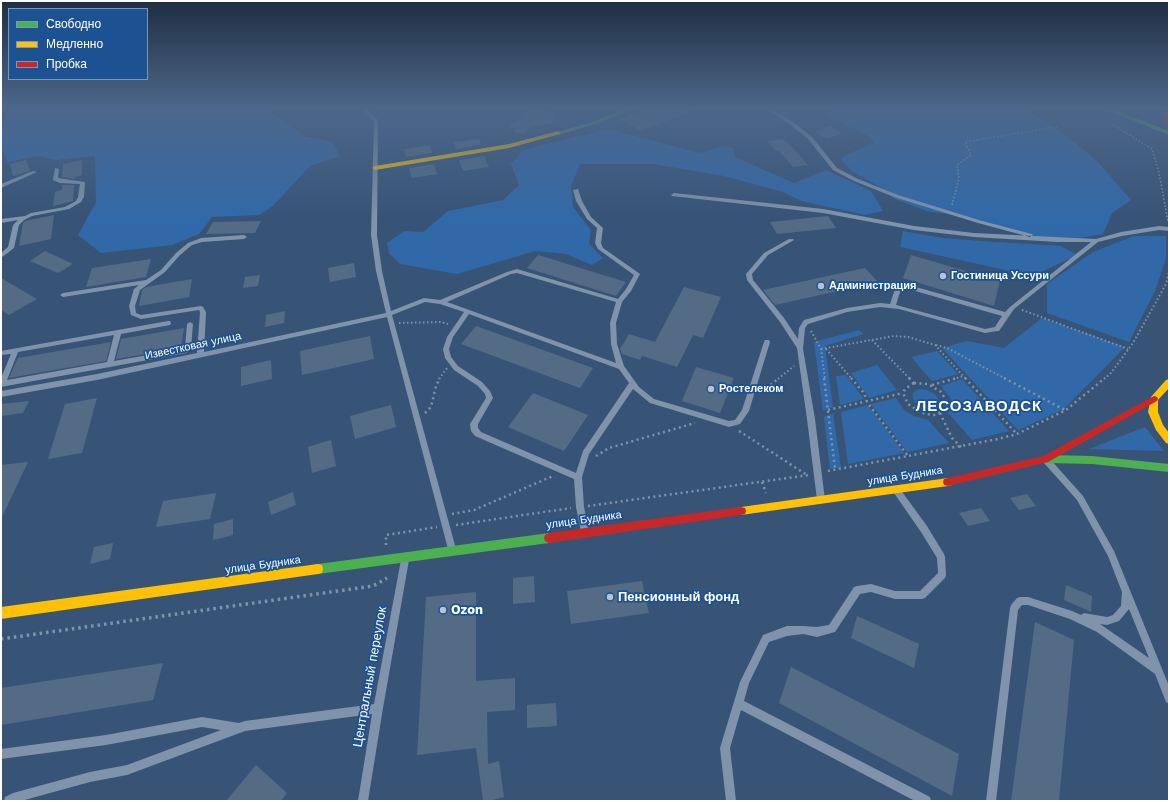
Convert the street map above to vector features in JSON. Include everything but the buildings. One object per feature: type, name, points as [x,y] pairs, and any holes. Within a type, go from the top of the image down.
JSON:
[{"type":"main road","points":[[375,168],[515,144]]},
{"type":"main road","points":[[1166,390],[1169,382]]},
{"type":"main road","name":"улица Будника","points":[[1,613],[939,484],[1045,459],[1154,399],[1166,390]]},
{"type":"main road","points":[[1154,399],[1153,412],[1159,427],[1169,440]]},
{"type":"main road","points":[[1045,459],[1092,460],[1169,468]]},
{"type":"lane","points":[[376,144],[374,235],[379,272],[391,323],[453,551]]},
{"type":"lane","points":[[815,144],[835,169],[856,180],[896,196],[1017,232],[1057,240]]},
{"type":"lane","points":[[1,221],[67,208],[78,202],[81,197],[83,183],[60,181],[55,179],[57,168]]},
{"type":"lane","points":[[1,186],[35,172]]},
{"type":"lane","points":[[576,190],[582,207],[589,218],[600,228],[598,243],[601,250],[637,274],[629,290],[619,301],[613,323],[614,344],[621,366],[637,389],[652,401],[729,424],[737,422],[745,411],[767,342]]},
{"type":"lane","points":[[674,195],[823,211],[914,228],[974,236],[1096,241],[1121,234],[1159,228],[1169,228]]},
{"type":"lane","points":[[1,256],[11,248],[18,222],[26,217]]},
{"type":"lane","points":[[200,355],[204,312],[201,308],[141,317],[133,314],[132,306],[137,289],[145,282],[163,271],[178,254],[190,244],[201,240],[244,237]]},
{"type":"lane","points":[[791,240],[766,254],[750,274],[750,280],[782,320],[800,349]]},
{"type":"lane","points":[[821,500],[800,349],[802,328],[806,322],[865,306],[880,304],[989,331],[997,329],[1006,315],[1014,307],[1096,241]]},
{"type":"lane","points":[[441,302],[517,271],[619,301]]},
{"type":"lane","points":[[63,295],[145,282]]},
{"type":"lane","points":[[893,306],[900,287],[905,286],[1006,315]]},
{"type":"lane","name":"Известковая улица","points":[[1,394],[97,377],[389,314],[424,300],[441,302]]},
{"type":"lane","points":[[441,302],[621,366]]},
{"type":"lane","points":[[467,312],[450,337],[446,349],[448,358],[456,368],[480,384],[488,393],[490,398],[474,424],[474,429],[478,434],[578,477]]},
{"type":"lane","points":[[1,353],[168,323]]},
{"type":"lane","points":[[2,384],[184,351],[188,348],[190,324]]},
{"type":"lane","points":[[110,365],[118,333]]},
{"type":"lane","points":[[2,384],[15,351]]},
{"type":"lane","points":[[585,532],[580,507],[578,477],[586,453],[633,383]]},
{"type":"lane","points":[[1045,459],[1080,498],[1111,554],[1169,699]]},
{"type":"lane","points":[[731,801],[725,748],[745,682],[766,638],[787,631],[803,630],[817,632],[832,629],[857,590],[871,588],[895,595],[922,595],[942,575],[940,557],[924,529],[896,490]]},
{"type":"lane","name":"Центральный переулок","points":[[363,801],[378,708],[404,572],[405,557]]},
{"type":"lane","points":[[991,801],[1014,608],[1020,601],[1028,601],[1072,615],[1107,621],[1116,618],[1125,608],[1126,591]]},
{"type":"lane","points":[[1072,615],[1100,629],[1159,671]]},
{"type":"lane","points":[[739,704],[926,801]]},
{"type":"lane","points":[[9,801],[13,798],[90,777],[127,770],[240,728],[378,708]]},
{"type":"lane","points":[[1,754],[106,740],[202,722],[240,728]]},
{"type":"path","points":[[950,213],[959,178],[957,166],[971,155],[966,144]]},
{"type":"path","points":[[1145,144],[1152,149],[1159,173],[1169,228]]},
{"type":"path","points":[[446,526],[818,474],[835,469],[961,447],[1017,434],[1066,410],[1111,373],[1154,307],[1166,284],[1169,272]]},
{"type":"path","points":[[1014,307],[1128,349]]},
{"type":"path","points":[[391,323],[441,322],[456,327]]},
{"type":"path","points":[[806,322],[821,349],[835,469]]},
{"type":"path","points":[[821,349],[894,336],[908,337],[947,348],[1066,410]]},
{"type":"path","points":[[872,340],[914,383]]},
{"type":"path","points":[[935,345],[1017,434]]},
{"type":"path","points":[[826,348],[864,393],[867,402],[908,456]]},
{"type":"path","points":[[747,403],[802,359]]},
{"type":"path","points":[[418,420],[431,406],[436,386],[442,374],[452,362]]},
{"type":"path","points":[[931,385],[964,376]]},
{"type":"path","points":[[914,383],[931,385],[942,392],[946,397],[947,407],[940,413],[934,415],[920,412],[908,404],[903,394],[908,385],[914,383]]},
{"type":"path","points":[[828,410],[903,394]]},
{"type":"path","points":[[940,413],[952,438],[961,447]]},
{"type":"path","points":[[729,424],[807,475]]},
{"type":"shaded area","points":[[1,144],[334,144],[340,156],[310,166],[273,206],[259,215],[212,217],[199,234],[172,245],[101,253],[78,235],[96,202],[95,156],[56,160],[36,156],[8,162],[1,148]]},
{"type":"shaded area","points":[[546,144],[667,144],[700,153],[722,146],[733,148],[735,157],[794,183],[826,170],[871,191],[883,211],[865,215],[801,201],[783,192],[724,176],[654,164],[580,164],[571,186],[573,207],[591,230],[589,244],[603,258],[592,265],[566,254],[535,251],[457,274],[400,264],[389,253],[387,243],[405,231],[423,232],[448,211],[503,200],[519,185],[511,164],[523,150]]},
{"type":"shaded area","points":[[871,144],[1077,144],[1097,161],[1131,200],[1112,213],[1103,234],[1080,238],[1027,236],[967,217],[927,211],[895,199],[882,188],[853,172],[843,162],[842,158]]},
{"type":"shaded area","points":[[903,231],[942,238],[1061,246],[1077,255],[1033,276],[900,247]]},
{"type":"shaded area","points":[[1134,236],[1166,236],[1166,258],[1155,291],[1129,342],[1047,313],[1047,284],[1093,252]]},
{"type":"shaded area","points":[[1042,318],[1125,347],[1064,409],[1018,430],[942,348],[967,341],[1004,348]]},
{"type":"shaded area","points":[[859,330],[863,334],[825,346],[833,407],[823,411],[814,342]]},
{"type":"shaded area","points":[[937,351],[958,374],[932,381],[911,357]]},
{"type":"shaded area","points":[[877,365],[897,390],[869,398],[851,373]]},
{"type":"shaded area","points":[[846,375],[864,399],[840,405],[836,376]]},
{"type":"shaded area","points":[[962,379],[1009,431],[972,440],[948,413],[952,404],[951,399],[941,386]]},
{"type":"shaded area","points":[[920,389],[927,390],[936,395],[939,401],[939,406],[929,409],[922,408],[915,403],[912,394]]},
{"type":"shaded area","points":[[896,398],[904,410],[914,416],[928,420],[949,443],[907,452],[871,404]]},
{"type":"shaded area","points":[[868,405],[904,453],[848,464],[841,412]]},
{"type":"shaded area","points":[[833,413],[841,468],[830,469],[824,417]]},
{"type":"shaded area","points":[[1145,427],[1164,451],[1089,449]]},
{"type":"traffic: fast","points":[[1047,459],[1092,460],[1169,468]]},
{"type":"traffic: fast","points":[[318,569],[549,538]]},
{"type":"traffic: slow","points":[[375,168],[515,144]]},
{"type":"traffic: slow","points":[[1169,382],[1154,399],[1153,412],[1159,427],[1169,440]]},
{"type":"traffic: slow","points":[[741,511],[948,482]]},
{"type":"traffic: slow","points":[[1,613],[318,569]]},
{"type":"traffic: jam","points":[[948,482],[1045,459],[1154,399]]},
{"type":"traffic: jam","points":[[549,538],[741,511]]},
{"type":"place","name":"Гостиница Уссури","points":[[943,276]]},
{"type":"place","name":"Администрация","points":[[821,286]]},
{"type":"place","name":"Ростелеком","points":[[711,389]]},
{"type":"place","name":"Пенсионный фонд","points":[[610,597]]},
{"type":"place","name":"Ozon","points":[[443,610]]},
{"type":"district","name":"ЛЕСОЗАВОДСК","points":[[979,407]]}]
